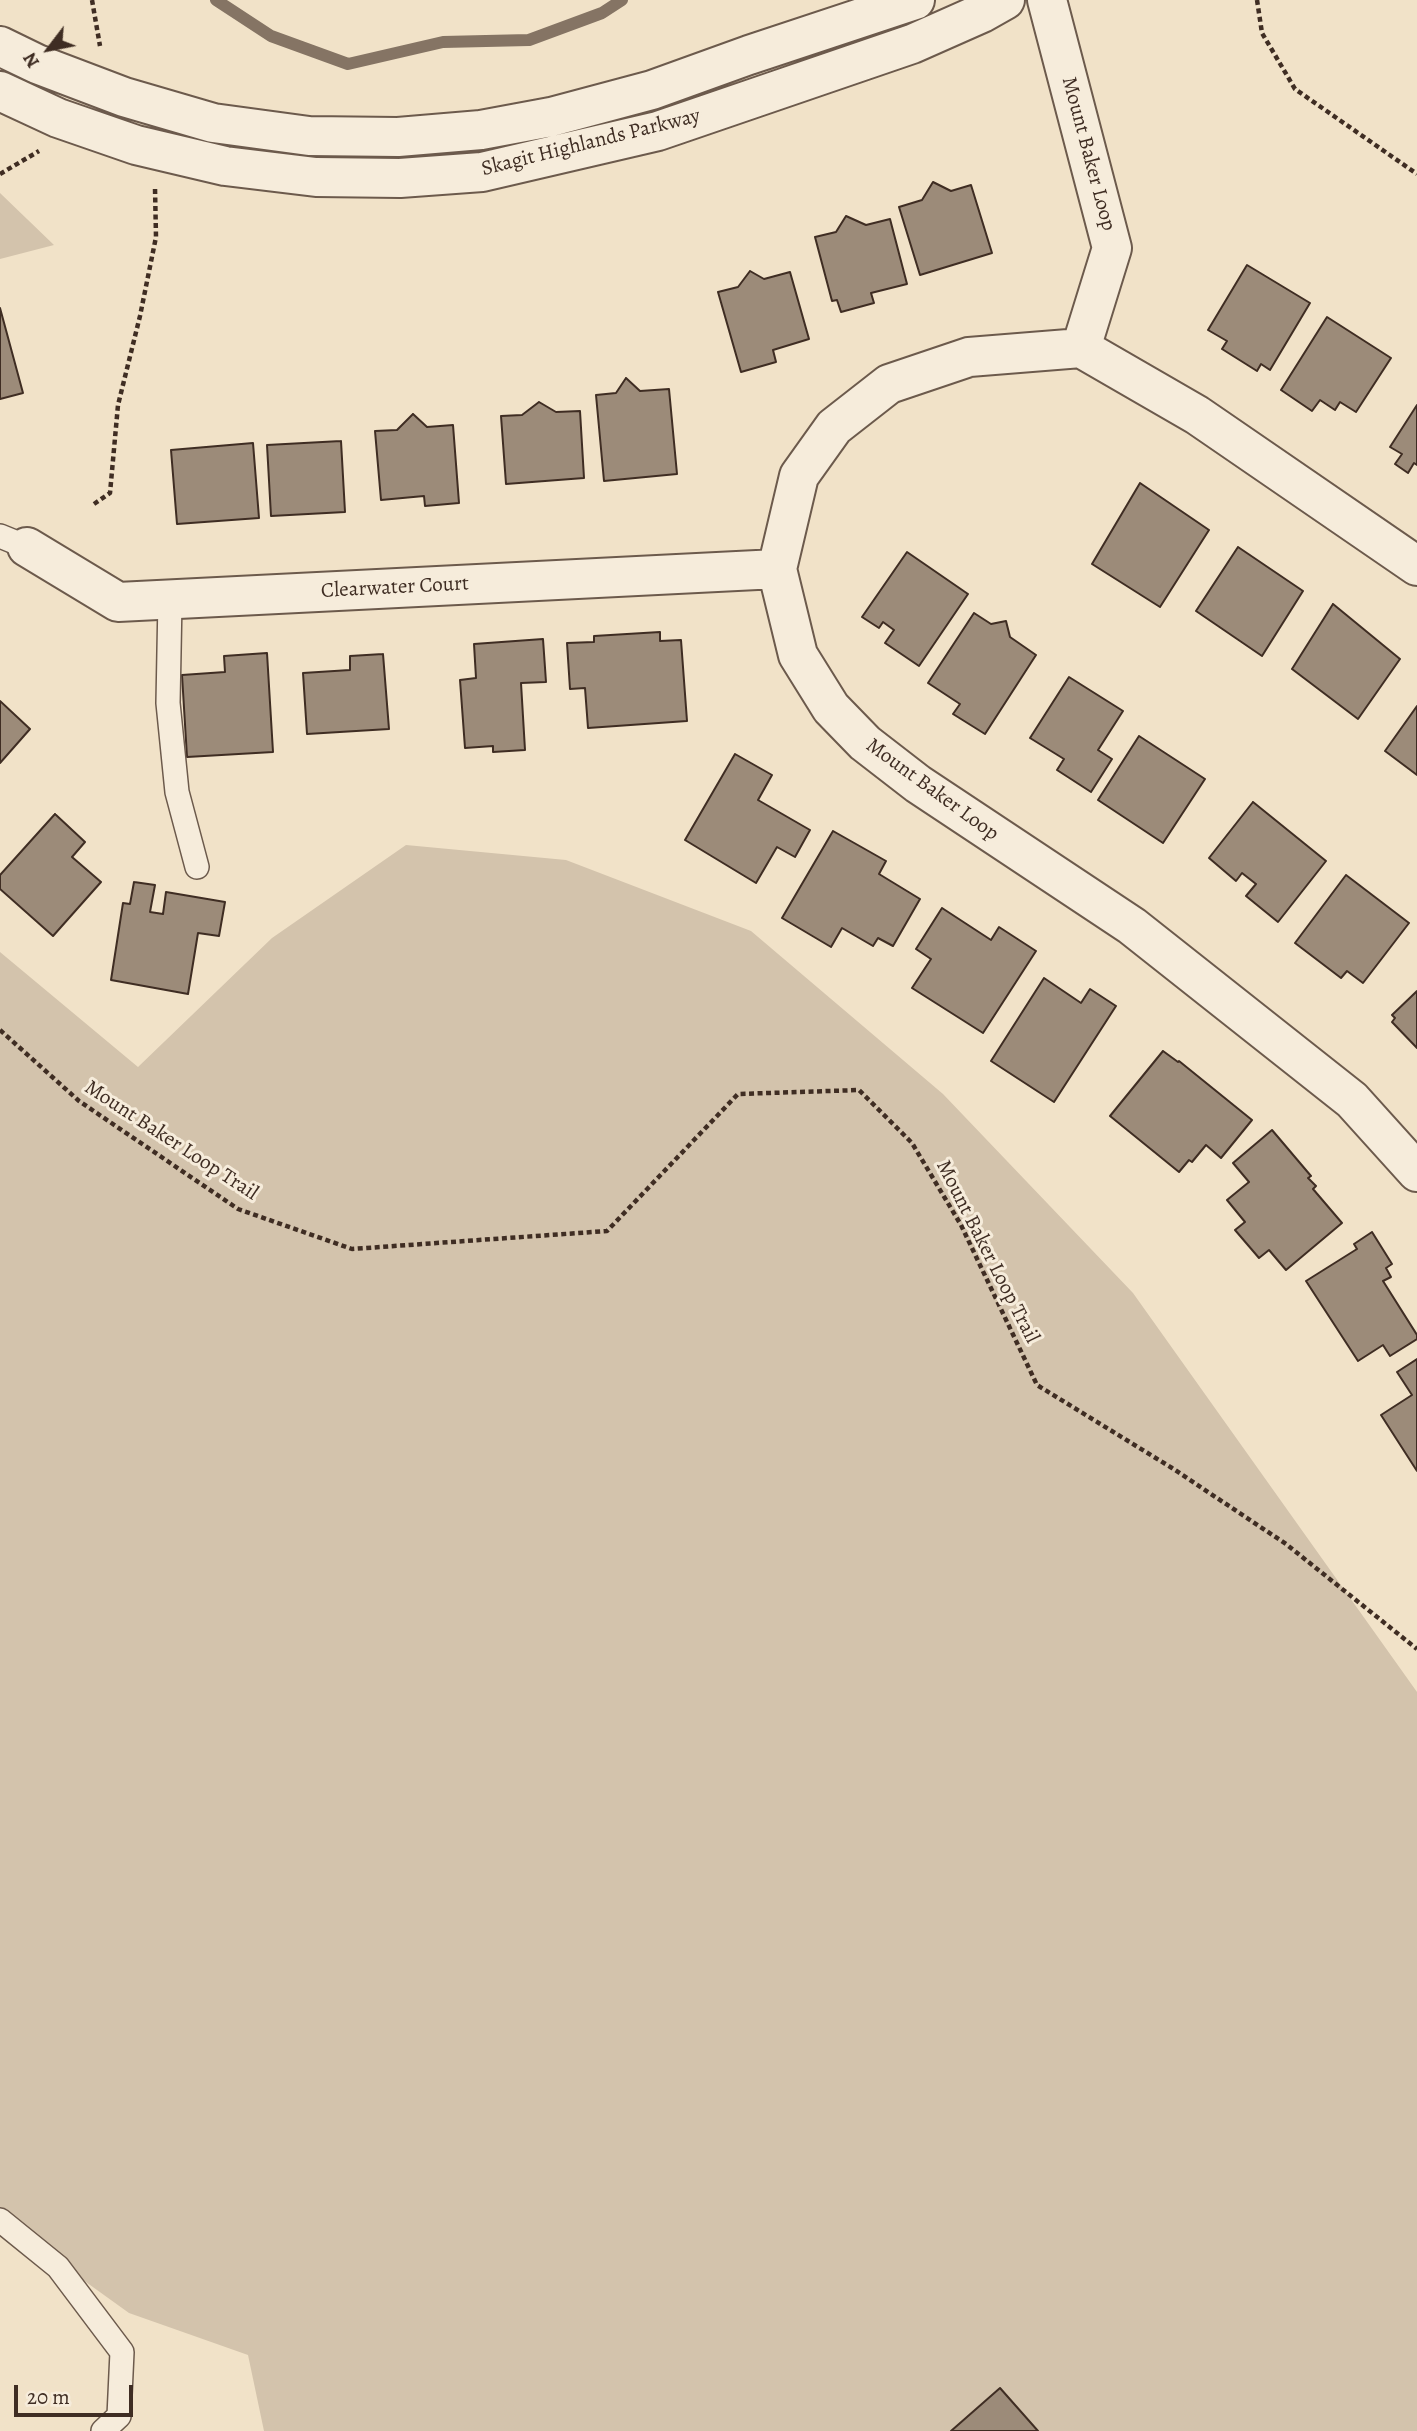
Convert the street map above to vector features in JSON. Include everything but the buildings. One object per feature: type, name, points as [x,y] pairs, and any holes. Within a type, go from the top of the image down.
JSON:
[{"type":"street","name":"Skagit Highlands Parkway","points":[[0,46],[37,64],[124,97],[213,123],[309,136],[398,137],[481,130],[589,107],[652,90],[915,0]]},
{"type":"street","name":"Skagit Highlands Parkway","points":[[0,91],[58,118],[136,145],[225,166],[316,177],[400,178],[482,172],[658,131],[912,44],[1005,0]]},
{"type":"street","name":"Mount Baker Loop","points":[[1047,0],[1112,248],[1081,348],[969,357],[889,384],[834,428],[799,476],[777,569],[798,655],[831,709],[865,743],[918,784],[1132,926],[1352,1100],[1417,1172]]},
{"type":"street","points":[[1081,348],[1197,415],[1417,566]]},
{"type":"street","name":"Clearwater Court","points":[[14,541],[118,602],[777,569]]},
{"type":"lane","points":[[170,600],[168,703],[177,792],[197,867]]},
{"type":"lane","points":[[0,2220],[58,2267],[122,2352],[119,2416],[103,2431]]},
{"type":"path","points":[[92,0],[101,53]]},
{"type":"path","points":[[1257,0],[1262,33],[1295,89],[1417,174]]},
{"type":"path","points":[[0,174],[50,145]]},
{"type":"path","points":[[94,504],[110,493],[118,405],[156,237],[155,184]]},
{"type":"path","name":"Mount Baker Loop Trail","points":[[0,1030],[79,1101],[238,1209],[352,1249],[607,1231],[738,1094],[859,1090],[912,1143],[961,1225],[1037,1385],[1172,1468],[1286,1544],[1417,1648]]},
{"type":"shaded area","points":[[0,193],[54,245],[0,259]]},
{"type":"shaded area","points":[[406,845],[566,860],[751,931],[943,1094],[1133,1293],[1417,1692],[1417,2431],[264,2431],[248,2355],[129,2313],[15,2231],[0,2208],[0,952],[138,1067],[272,938]]},
{"type":"waterway","points":[[216,0],[271,36],[348,64],[443,42],[529,40],[602,13],[622,0]]}]
